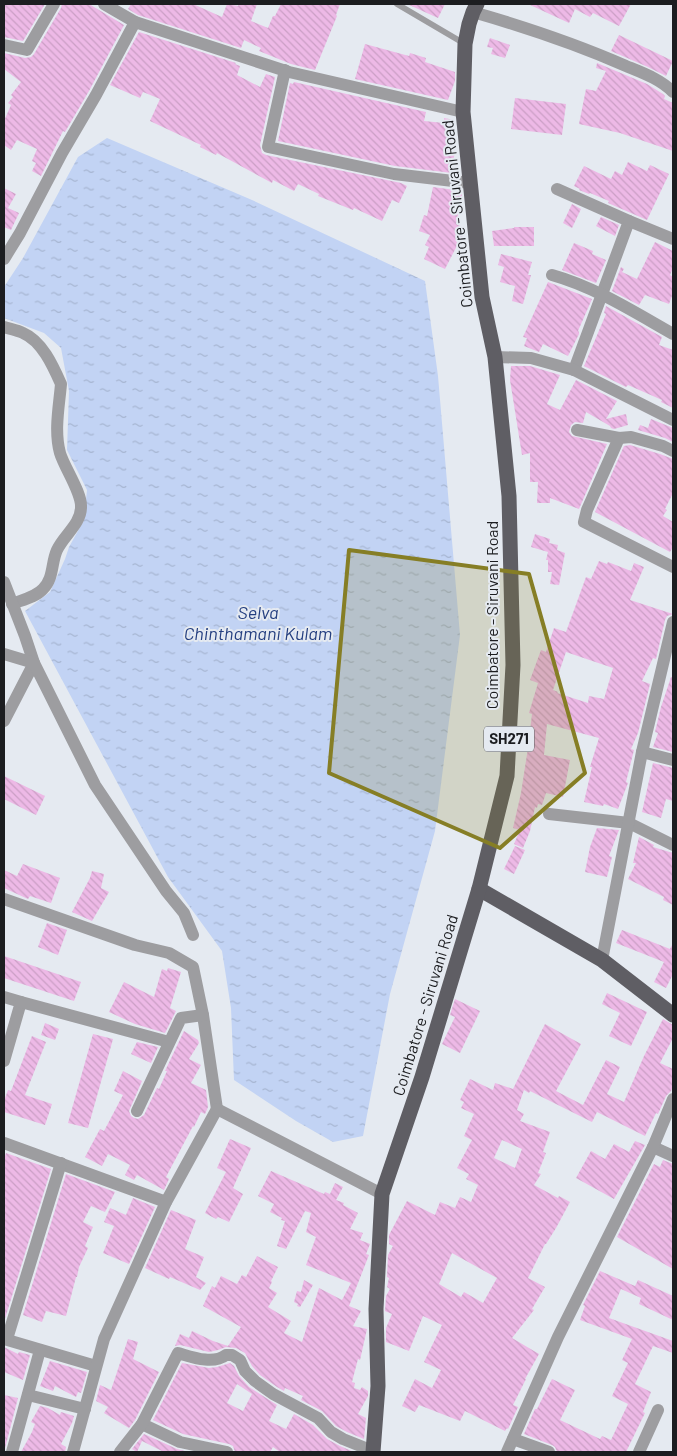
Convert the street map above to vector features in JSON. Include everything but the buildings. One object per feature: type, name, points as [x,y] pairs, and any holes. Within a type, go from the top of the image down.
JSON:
[{"type":"main road","name":"Coimbatore - Siruvani Road","points":[[373,1452],[378,1386],[376,1309],[382,1194],[422,1076],[479,889],[507,776],[513,665],[509,496],[495,357],[482,297],[463,112],[465,44],[475,8]]},
{"type":"main road","points":[[479,889],[602,960],[673,1015]]},
{"type":"street","points":[[4,45],[27,50],[54,4]]},
{"type":"street","points":[[104,4],[121,8],[134,22],[285,70],[463,112]]},
{"type":"street","points":[[475,8],[600,54],[664,82],[673,92]]},
{"type":"street","points":[[4,258],[20,233],[134,22]]},
{"type":"street","points":[[285,70],[268,147],[394,174],[470,183]]},
{"type":"street","points":[[557,189],[673,239]]},
{"type":"street","points":[[574,370],[629,221]]},
{"type":"street","points":[[552,275],[572,280],[673,334]]},
{"type":"street","points":[[4,327],[24,333],[34,341],[46,355],[61,384],[57,438],[61,455],[76,488],[81,506],[78,520],[56,551],[50,580],[42,590],[12,604]]},
{"type":"street","points":[[495,357],[531,358],[574,370],[673,420]]},
{"type":"street","points":[[578,430],[619,438],[630,437],[663,446],[673,451]]},
{"type":"street","points":[[619,438],[587,510],[584,522],[673,566]]},
{"type":"street","points":[[4,582],[34,663],[95,785],[166,892],[184,913],[193,936]]},
{"type":"street","points":[[602,960],[642,752],[673,624]]},
{"type":"street","points":[[4,654],[34,663]]},
{"type":"street","points":[[4,721],[34,663]]},
{"type":"street","points":[[642,752],[673,760]]},
{"type":"street","points":[[549,814],[629,823],[673,845]]},
{"type":"street","points":[[4,899],[135,945],[169,953],[193,967],[203,1015],[217,1108],[166,1202],[104,1340],[73,1452]]},
{"type":"street","points":[[4,997],[169,1042]]},
{"type":"street","points":[[4,1061],[21,1002]]},
{"type":"street","points":[[137,1111],[181,1018],[203,1015]]},
{"type":"street","points":[[507,1452],[558,1337],[652,1147],[673,1099]]},
{"type":"street","points":[[217,1108],[382,1194]]},
{"type":"street","points":[[5,1146],[61,1163],[166,1202]]},
{"type":"street","points":[[652,1147],[673,1156]]},
{"type":"street","points":[[61,1163],[5,1339],[96,1366]]},
{"type":"street","points":[[12,1452],[40,1350]]},
{"type":"street","points":[[120,1452],[142,1424],[178,1353],[203,1359],[222,1358],[226,1355],[232,1355],[240,1360],[245,1371],[255,1381],[273,1394],[318,1418],[331,1432],[373,1452]]},
{"type":"street","points":[[28,1395],[85,1409]]},
{"type":"street","points":[[639,1452],[658,1410]]},
{"type":"street","points":[[142,1424],[180,1442],[227,1452]]},
{"type":"street","points":[[513,1438],[549,1452]]},
{"type":"lane","points":[[397,4],[465,44]]},
{"type":"highlighted area","points":[[349,550],[529,574],[585,773],[500,848],[329,773]]},
{"type":"water","name":"Selva Chinthamani Kulam","points":[[107,138],[252,200],[425,281],[438,376],[460,635],[435,831],[390,994],[363,1136],[333,1142],[296,1121],[234,1080],[231,1008],[222,951],[168,877],[25,611],[50,592],[69,547],[84,520],[87,490],[67,450],[69,391],[61,348],[44,333],[4,318],[4,287],[23,258],[78,157]]}]
